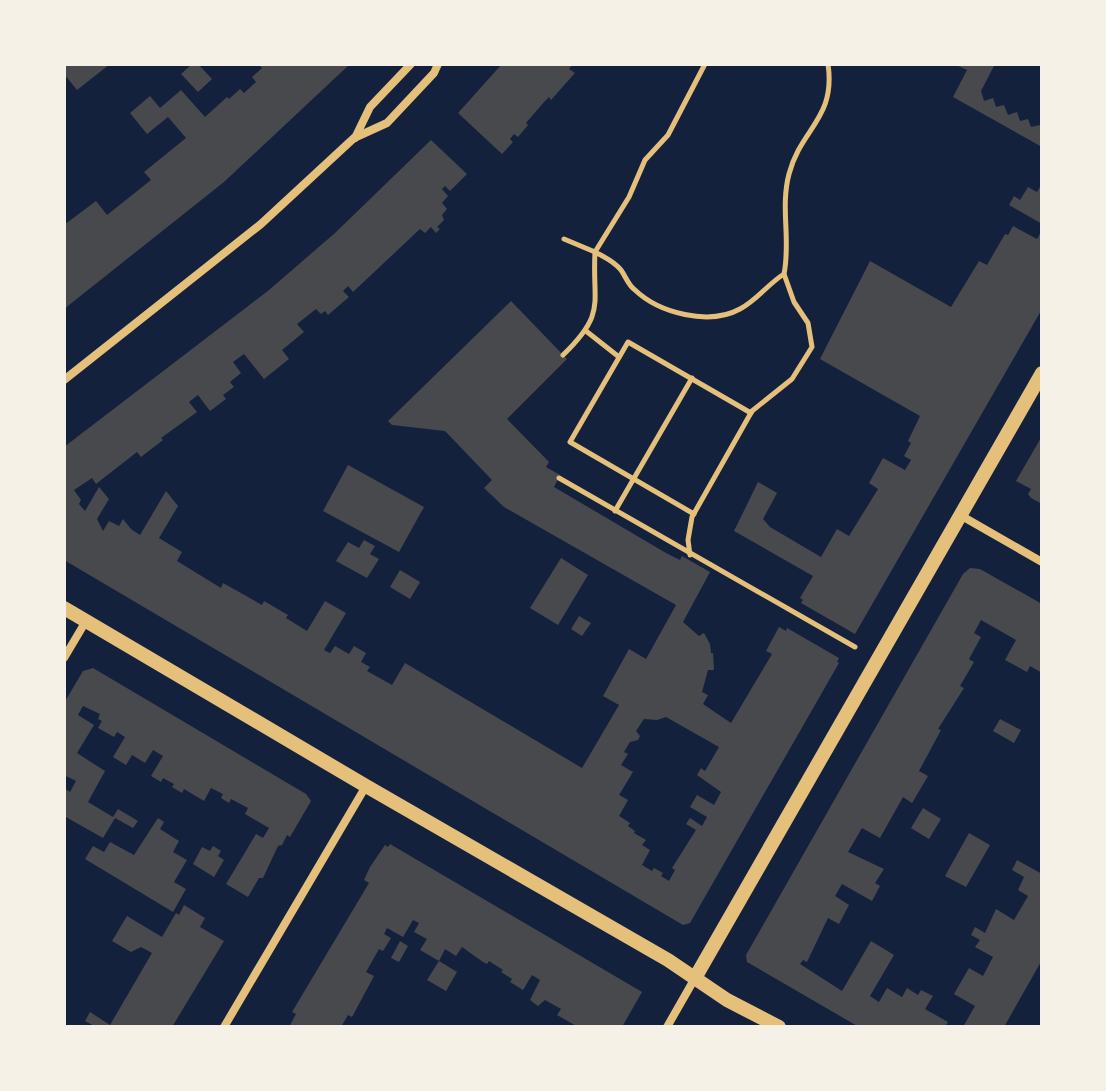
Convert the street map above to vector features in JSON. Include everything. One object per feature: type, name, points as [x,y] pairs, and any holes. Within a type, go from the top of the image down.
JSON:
[{"type":"street","points":[[354,138],[370,107],[411,64]]},
{"type":"street","points":[[64,380],[261,224],[354,138],[387,123],[434,73],[438,64]]},
{"type":"street","points":[[667,1027],[1042,373]]},
{"type":"street","points":[[960,515],[1042,562]]},
{"type":"street","points":[[64,608],[695,978],[727,1000],[779,1027]]},
{"type":"street","points":[[64,658],[86,621]]},
{"type":"street","points":[[224,1027],[366,786]]},
{"type":"path","points":[[563,355],[586,331],[595,312],[595,252],[629,197],[645,160],[668,135],[705,64]]},
{"type":"path","points":[[690,555],[688,528],[694,514],[751,413],[792,379],[812,347],[808,323],[794,302],[784,274],[787,258],[783,200],[789,171],[800,145],[824,112],[828,64]]},
{"type":"path","points":[[564,239],[614,262],[631,287],[650,304],[686,314],[723,315],[737,311],[784,274]]},
{"type":"path","points":[[586,331],[619,357]]},
{"type":"path","points":[[694,514],[570,442],[628,342],[751,413]]},
{"type":"path","points":[[615,511],[692,378]]},
{"type":"path","points":[[559,478],[855,647]]},
{"type":"building","points":[[66,64],[110,64],[77,90],[64,74]]},
{"type":"building","points":[[192,64],[198,64],[212,79],[198,92],[181,74]]},
{"type":"building","points":[[258,64],[350,64],[224,182],[64,309],[64,225],[96,201],[107,215],[151,180],[144,172],[186,138],[168,117],[147,134],[130,113],[150,96],[160,108],[181,90],[205,117],[227,97],[229,99],[240,89],[244,93],[256,82],[252,77],[262,68]]},
{"type":"building","points":[[502,64],[573,64],[569,69],[575,73],[551,100],[549,97],[544,102],[518,137],[514,134],[510,139],[513,142],[502,154],[458,113]]},
{"type":"building","points":[[954,64],[995,64],[981,91],[984,101],[993,98],[996,107],[1004,105],[1008,115],[1017,112],[1020,121],[1028,119],[1031,127],[1040,125],[1042,147],[953,97],[967,70]]},
{"type":"building","points":[[431,140],[467,174],[450,191],[445,186],[442,189],[448,196],[442,203],[447,209],[442,215],[444,220],[437,227],[440,229],[436,233],[431,227],[425,233],[420,229],[353,292],[348,286],[343,291],[349,297],[328,315],[316,309],[297,324],[304,332],[282,350],[289,359],[264,379],[244,354],[233,362],[241,373],[230,382],[234,387],[223,395],[226,399],[210,411],[198,395],[189,402],[197,412],[141,457],[137,452],[96,484],[92,478],[74,490],[81,500],[79,504],[85,511],[99,487],[109,499],[97,519],[103,531],[109,521],[119,526],[123,519],[140,535],[166,491],[178,506],[159,538],[182,552],[177,561],[221,588],[223,583],[262,605],[264,601],[307,631],[325,601],[346,613],[324,650],[330,653],[335,646],[349,654],[354,646],[366,653],[361,662],[370,667],[367,671],[392,685],[405,663],[582,768],[619,705],[603,696],[629,649],[646,659],[676,605],[504,507],[484,488],[492,480],[445,431],[392,425],[388,421],[511,301],[567,359],[507,419],[549,462],[546,467],[560,475],[554,487],[666,553],[680,560],[682,556],[710,572],[683,622],[699,636],[704,633],[713,653],[714,670],[708,670],[702,692],[708,695],[703,704],[731,723],[772,654],[766,651],[779,627],[786,631],[787,628],[839,658],[839,663],[690,923],[683,925],[64,560],[64,447],[269,290],[335,233]],"holes":[[[666,717],[719,747],[705,771],[701,768],[697,775],[721,792],[714,805],[697,795],[690,807],[707,817],[702,826],[690,818],[686,824],[696,830],[672,868],[675,870],[669,881],[661,876],[663,873],[642,865],[650,850],[642,845],[646,840],[634,833],[628,826],[630,823],[619,816],[628,800],[619,795],[633,772],[621,765],[628,754],[624,752],[630,742],[638,740],[640,736],[636,731],[644,719]]]},
{"type":"building","points":[[1042,183],[1042,224],[1009,205],[1014,196],[1020,200],[1028,187],[1037,192]]},
{"type":"building","points":[[1013,226],[1037,239],[1042,230],[1042,309],[855,634],[801,603],[803,600],[800,598],[813,576],[734,531],[758,482],[777,493],[763,519],[770,527],[821,557],[837,529],[849,536],[878,489],[869,483],[883,458],[905,470],[911,460],[904,456],[920,416],[820,359],[870,261],[951,307],[979,261],[987,265]]},
{"type":"building","points":[[1042,436],[1042,504],[1028,494],[1031,489],[1016,481]]},
{"type":"building","points":[[348,465],[424,507],[399,552],[323,511]]},
{"type":"building","points":[[364,540],[375,546],[370,554],[379,559],[367,578],[336,561],[348,542],[359,548]]},
{"type":"building","points":[[561,558],[588,575],[558,625],[530,608]]},
{"type":"building","points":[[970,568],[980,569],[1042,604],[1042,673],[1030,666],[1027,672],[1005,660],[1016,640],[981,620],[974,633],[981,637],[969,659],[974,662],[960,686],[964,688],[938,729],[941,730],[919,771],[928,776],[912,803],[903,797],[880,838],[862,828],[848,852],[884,869],[875,883],[880,886],[872,901],[842,884],[835,896],[849,905],[839,924],[828,918],[807,962],[803,960],[800,964],[842,991],[871,941],[894,955],[870,996],[879,1002],[887,988],[902,997],[907,988],[918,995],[921,990],[933,996],[925,1009],[948,1022],[945,1027],[859,1027],[747,962],[746,955],[963,574]]},
{"type":"building","points":[[400,570],[420,582],[410,599],[390,587]]},
{"type":"building","points":[[579,616],[591,623],[582,636],[571,629]]},
{"type":"building","points":[[93,668],[306,794],[311,801],[290,837],[287,835],[282,845],[278,846],[263,878],[259,878],[248,897],[226,884],[256,834],[263,838],[269,828],[245,814],[248,808],[231,799],[229,803],[221,798],[223,794],[211,788],[204,801],[184,789],[182,793],[163,778],[161,782],[151,776],[163,756],[153,750],[145,763],[132,755],[126,765],[113,757],[125,737],[117,732],[114,737],[98,728],[102,721],[98,719],[100,714],[83,706],[78,715],[94,725],[77,753],[105,771],[88,802],[113,817],[118,809],[138,821],[133,828],[115,818],[103,838],[64,816],[64,788],[70,792],[76,781],[64,775],[64,703],[83,671]]},
{"type":"building","points":[[1000,719],[1021,730],[1014,743],[993,731]]},
{"type":"building","points":[[923,808],[941,819],[929,839],[911,828]]},
{"type":"building","points":[[158,818],[164,822],[160,829],[179,841],[173,852],[187,860],[174,882],[186,889],[173,912],[85,859],[93,846],[104,852],[110,842],[134,855]]},
{"type":"building","points":[[969,833],[990,845],[966,887],[945,876]]},
{"type":"building","points":[[390,844],[642,992],[622,1027],[578,1027],[557,1015],[561,1009],[545,1000],[538,1006],[530,1000],[540,980],[532,975],[523,990],[510,982],[512,979],[501,972],[503,970],[489,961],[487,964],[483,962],[462,947],[456,956],[445,949],[439,961],[420,950],[427,939],[414,932],[419,923],[413,920],[403,937],[387,928],[384,934],[391,938],[383,951],[379,949],[366,972],[374,976],[352,1017],[348,1015],[341,1027],[289,1027],[296,1014],[292,1012],[369,883],[364,880],[370,867],[385,845],[388,847]]},
{"type":"building","points":[[213,846],[221,851],[218,856],[224,860],[214,877],[193,864],[202,847],[210,851]]},
{"type":"building","points":[[1017,860],[1042,874],[1042,960],[1004,1027],[963,1027],[975,1006],[954,994],[969,968],[983,976],[993,957],[975,947],[980,940],[971,935],[975,927],[985,933],[996,909],[1014,920],[1028,896],[1018,890],[1024,877],[1012,870]]},
{"type":"building","points":[[184,905],[205,918],[200,927],[224,941],[172,1027],[96,1027],[85,1021],[90,1012],[110,1025],[152,953],[141,947],[131,952],[112,941],[127,916],[162,937]]},
{"type":"building","points":[[400,941],[408,946],[399,962],[391,958]]},
{"type":"building","points":[[439,961],[457,972],[446,991],[427,980]]}]
